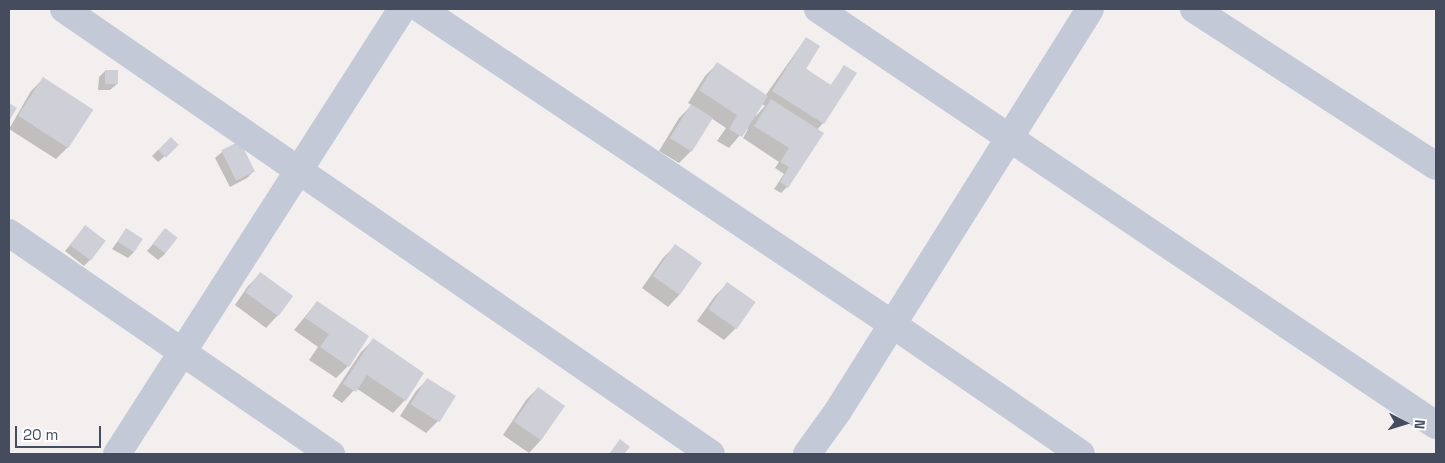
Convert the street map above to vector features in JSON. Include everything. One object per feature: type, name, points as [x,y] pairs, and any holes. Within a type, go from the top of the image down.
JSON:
[{"type":"street","points":[[64,9],[711,454]]},
{"type":"street","points":[[117,454],[402,9]]},
{"type":"street","points":[[421,9],[892,324],[1081,454]]},
{"type":"street","points":[[818,9],[1436,425]]},
{"type":"street","points":[[807,454],[838,411],[1090,9]]},
{"type":"street","points":[[1194,9],[1436,166]]},
{"type":"street","points":[[9,233],[331,454]]},
{"type":"building","points":[[806,37],[820,46],[806,69],[831,85],[844,65],[857,73],[824,124],[772,91]]},
{"type":"building","points":[[717,62],[768,96],[742,137],[729,129],[737,115],[699,90]]},
{"type":"building","points":[[105,70],[118,70],[118,84],[105,84]]},
{"type":"building","points":[[43,77],[93,110],[68,148],[18,116]]},
{"type":"building","points":[[771,99],[824,133],[788,188],[780,182],[789,167],[780,162],[789,148],[754,126]]},
{"type":"building","points":[[9,103],[17,108],[9,121]]},
{"type":"building","points":[[691,104],[713,118],[692,152],[670,138]]},
{"type":"building","points":[[171,137],[179,145],[166,158],[158,150]]},
{"type":"building","points":[[240,141],[255,172],[236,181],[221,150]]},
{"type":"building","points":[[85,225],[106,241],[91,261],[70,245]]},
{"type":"building","points":[[126,228],[143,239],[134,252],[117,241]]},
{"type":"building","points":[[165,228],[178,238],[165,254],[153,244]]},
{"type":"building","points":[[675,244],[702,263],[680,295],[653,276]]},
{"type":"building","points":[[260,272],[293,296],[278,316],[245,292]]},
{"type":"building","points":[[727,282],[756,302],[737,329],[708,309]]},
{"type":"building","points":[[317,301],[369,336],[349,367],[320,347],[329,334],[305,318]]},
{"type":"building","points":[[373,338],[424,373],[406,401],[367,375],[356,392],[343,384]]},
{"type":"building","points":[[427,378],[456,396],[439,422],[411,404]]},
{"type":"building","points":[[538,387],[565,406],[541,440],[514,421]]},
{"type":"building","points":[[620,439],[630,447],[624,454],[609,454]]}]
